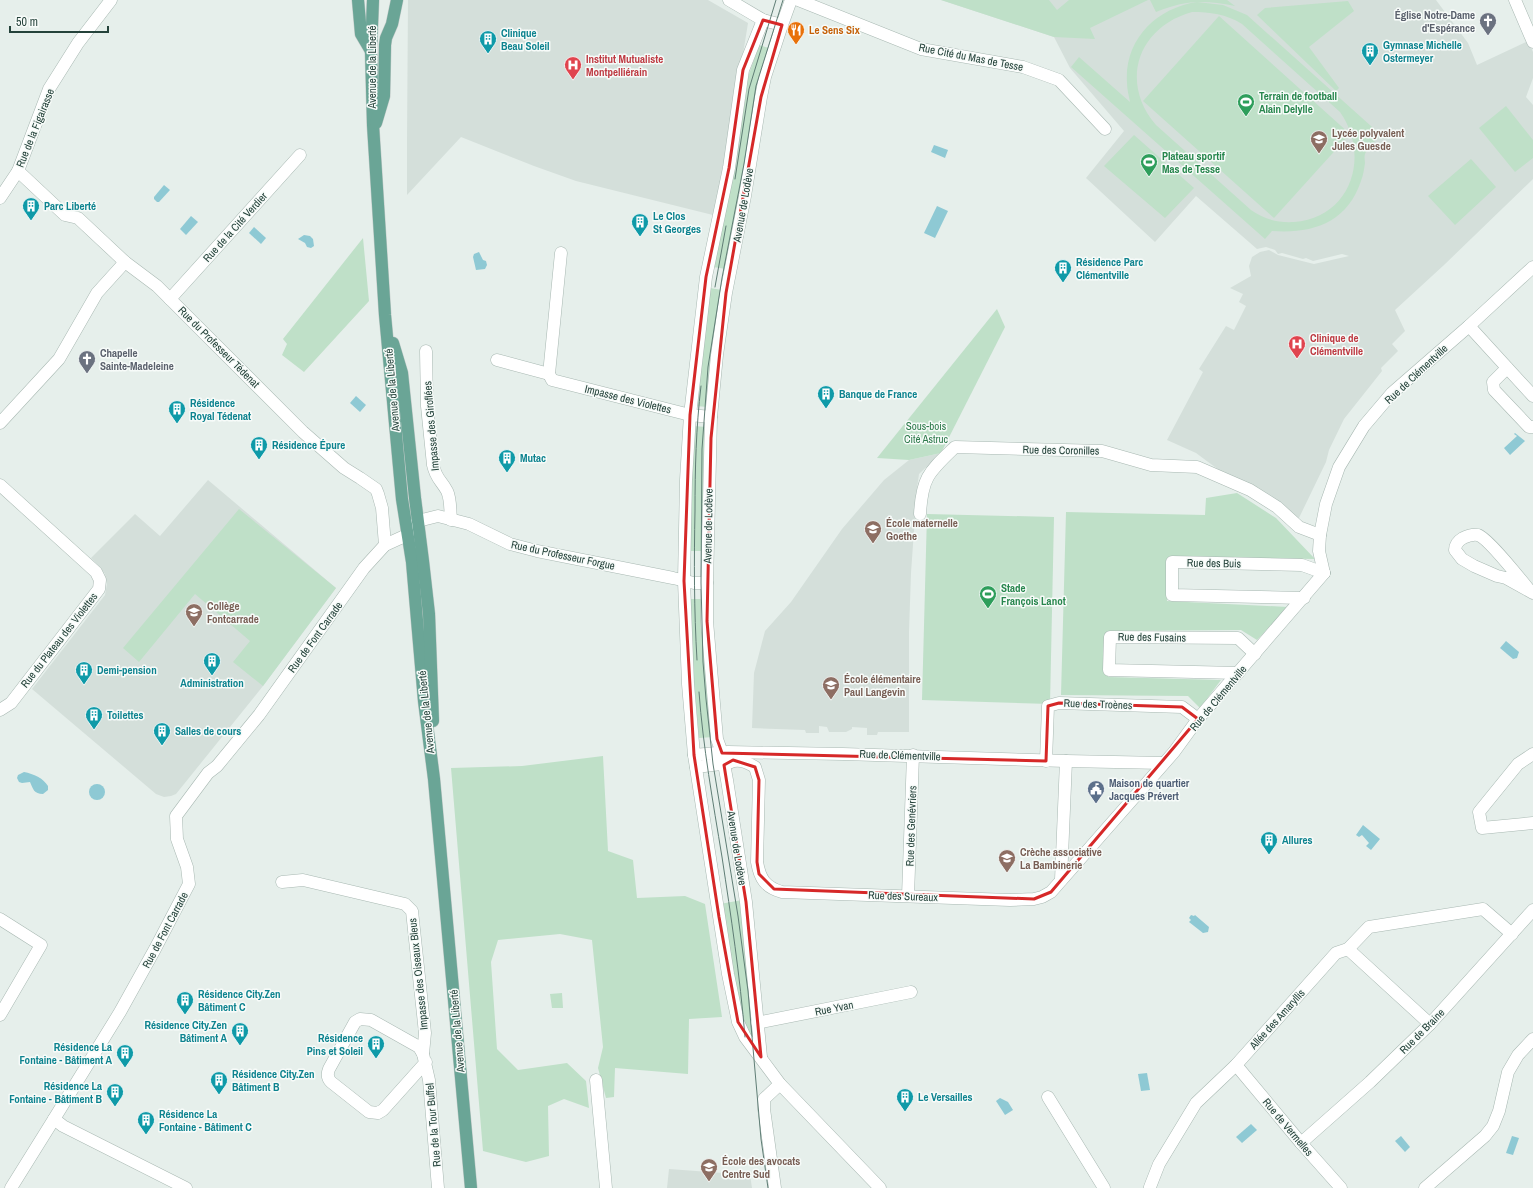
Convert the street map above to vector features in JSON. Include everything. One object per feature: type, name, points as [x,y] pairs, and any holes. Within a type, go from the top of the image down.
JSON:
[{"type":"main road","points":[[358,0],[361,34],[371,51]]},
{"type":"main road","name":"Avenue de la Liberté","points":[[373,0],[371,51],[373,132],[385,315],[402,499],[406,535],[412,562],[424,701],[434,778],[471,1188]]},
{"type":"main road","points":[[373,132],[384,96],[385,45],[386,38],[392,24],[397,0]]},
{"type":"main road","name":"Avenue de la Liberté","points":[[385,315],[402,373],[421,520],[431,651],[434,778]]},
{"type":"street","name":"Rue de la Figairasse","points":[[0,198],[18,171],[49,89],[78,43],[112,0]]},
{"type":"street","points":[[729,0],[763,20],[782,25]]},
{"type":"street","name":"Avenue de Lodève","points":[[761,1057],[746,902],[723,758],[717,739],[712,686],[707,621],[711,417],[717,355],[726,293],[745,196],[761,97],[782,25],[791,0]]},
{"type":"street","name":"Rue Cité du Mas de Tesse","points":[[798,0],[922,49],[1023,67],[1059,80],[1105,129]]},
{"type":"street","points":[[1515,0],[1533,42]]},
{"type":"street","name":"Avenue de Lodève","points":[[763,20],[744,70],[729,168],[706,277],[690,415],[686,480],[684,581],[688,684],[695,761],[728,974],[738,1022],[745,1037],[780,1084],[880,1188]]},
{"type":"street","name":"Rue de la Cité Verdier","points":[[170,299],[300,155]]},
{"type":"street","name":"Rue du Professeur Tédenat","points":[[18,171],[65,215],[78,218],[125,262],[157,286],[303,432],[344,468],[376,489],[382,508],[385,545]]},
{"type":"street","points":[[548,374],[561,253]]},
{"type":"street","points":[[0,423],[59,359],[97,293],[125,262]]},
{"type":"street","name":"Rue de Clémentville","points":[[723,758],[912,755],[1046,761],[1163,763],[1174,752],[1198,719],[1324,573],[1319,551],[1320,535],[1326,504],[1339,467],[1364,426],[1392,393],[1469,326],[1533,266]]},
{"type":"street","points":[[1469,326],[1533,396]]},
{"type":"street","name":"Impasse des Giroflées","points":[[426,351],[427,406],[433,466],[435,475],[447,491],[451,520]]},
{"type":"street","name":"Impasse des Violettes","points":[[497,360],[548,374],[552,380],[690,415],[711,417]]},
{"type":"street","points":[[1507,368],[1493,382],[1494,390],[1529,427],[1533,427]]},
{"type":"street","name":"Rue des Coronilles","points":[[920,514],[921,496],[924,484],[933,468],[955,447],[1102,451],[1151,465],[1197,467],[1250,490],[1277,507],[1299,527],[1320,535]]},
{"type":"street","name":"Rue du Plateau des Violettes","points":[[0,485],[96,572],[100,580],[99,589],[16,697],[11,703],[0,710]]},
{"type":"street","name":"Rue du Professeur Forgue","points":[[421,520],[438,516],[470,524],[517,546],[684,581],[707,583]]},
{"type":"street","points":[[406,535],[421,520]]},
{"type":"street","name":"Rue de Font Carrade","points":[[11,1188],[120,1012],[189,884],[187,868],[177,839],[176,816],[208,773],[217,766],[259,715],[364,568],[385,545],[406,535]]},
{"type":"street","points":[[1469,535],[1478,535],[1482,537],[1532,592],[1506,578],[1497,576],[1462,560],[1455,550],[1456,543],[1469,535]]},
{"type":"street","name":"Rue des Buis","points":[[1304,598],[1172,595],[1172,562],[1302,565],[1324,573]]},
{"type":"street","name":"Rue des Fusains","points":[[1238,673],[1109,670],[1110,637],[1238,638],[1255,654]]},
{"type":"street","name":"Rue des Troènes","points":[[1046,761],[1048,706],[1059,703],[1182,707],[1198,719]]},
{"type":"street","points":[[1533,754],[1518,764],[1479,812],[1482,828],[1533,823]]},
{"type":"street","name":"Rue des Genévriers","points":[[908,896],[912,755]]},
{"type":"street","name":"Rue des Sureaux","points":[[695,761],[723,758],[749,763],[755,767],[759,780],[757,862],[759,874],[766,884],[774,890],[782,892],[1010,900],[1034,900],[1051,892],[1163,763]]},
{"type":"street","points":[[1061,880],[1066,761]]},
{"type":"street","name":"Impasse des Oiseaux Bleus","points":[[282,882],[303,880],[405,904],[412,911],[425,1033],[425,1058]]},
{"type":"street","name":"Allée des Amaryllis","points":[[1149,1188],[1159,1164],[1196,1103],[1236,1064],[1336,953],[1348,949],[1369,927],[1483,909],[1512,934]]},
{"type":"street","name":"Rue de Braine","points":[[1301,1143],[1370,1082],[1430,1024],[1533,910]]},
{"type":"street","points":[[0,919],[40,945],[0,1014]]},
{"type":"street","points":[[1348,949],[1430,1024]]},
{"type":"street","name":"Rue Yvan","points":[[757,1023],[911,992]]},
{"type":"street","name":"Rue de la Tour Buffel","points":[[425,1058],[383,1110],[378,1113],[369,1112],[328,1079],[328,1069],[355,1022],[360,1019],[371,1020],[419,1047],[425,1058],[429,1080],[438,1188]]},
{"type":"street","points":[[1425,1188],[1485,1136],[1493,1126],[1499,1111],[1508,1072],[1518,1055],[1533,1039]]},
{"type":"street","name":"Rue de Vermelles","points":[[1236,1064],[1301,1143],[1341,1188]]},
{"type":"street","points":[[596,1080],[606,1188]]},
{"type":"street","points":[[775,1188],[764,1109],[764,1099],[780,1084]]},
{"type":"street","points":[[1048,1096],[1104,1188]]},
{"type":"street","points":[[54,1119],[70,1129],[186,1188]]},
{"type":"highlighted area","points":[[763,20],[782,25],[761,97],[726,293],[711,438],[707,621],[717,739],[722,753],[1046,761],[1048,706],[1059,703],[1182,707],[1198,719],[1051,892],[1034,899],[774,889],[759,874],[757,862],[759,780],[755,767],[733,760],[724,765],[746,902],[761,1057],[738,1022],[719,917],[694,755],[684,581],[690,415],[706,277],[729,168],[743,70]]},
{"type":"shaded area","name":"Institut Mutualiste Montpelliérain","points":[[408,0],[708,0],[748,23],[717,216],[576,181],[461,137],[407,195]]},
{"type":"shaded area","name":"Lycée polyvalent Jules Guesde","points":[[941,0],[1436,0],[1468,43],[1477,65],[1528,41],[1533,52],[1533,78],[1526,97],[1533,105],[1533,179],[1395,310],[1405,331],[1392,344],[1398,351],[1381,368],[1382,371],[1344,419],[1329,450],[1326,462],[1298,520],[1259,488],[1219,470],[1196,453],[1167,440],[1203,372],[1199,369],[1226,326],[1234,330],[1246,306],[1239,302],[1243,294],[1230,288],[1251,276],[1249,266],[1252,257],[1260,252],[1269,250],[1278,255],[1314,264],[1349,256],[1342,254],[1313,261],[1282,253],[1278,254],[1275,250],[1266,247],[1257,249],[1196,196],[1155,242],[1086,178],[1124,131],[1070,68],[1054,37]]},
{"type":"shaded area","points":[[941,453],[919,474],[917,488],[911,573],[909,632],[909,732],[878,732],[877,735],[867,735],[867,728],[852,727],[852,729],[846,732],[829,732],[827,727],[819,726],[819,733],[806,733],[805,730],[752,728],[754,673],[765,631],[791,602],[842,529],[884,480],[909,460]]},
{"type":"shaded area","name":"Collège Fontcarrade","points":[[208,480],[336,588],[263,686],[176,794],[164,797],[156,794],[32,689],[105,595],[107,584],[105,574],[91,558],[135,514],[160,536]]},
{"type":"shaded area","name":"École des avocats Centre Sud","points":[[669,1169],[750,1175],[752,1188],[667,1188]]},
{"type":"green space","points":[[941,0],[1049,0],[1057,10],[1069,0],[1148,0],[1090,28],[1095,39],[1054,37]]},
{"type":"green space","points":[[1150,0],[1227,0],[1235,6],[1195,2],[1177,5],[1156,12]]},
{"type":"green space","points":[[1348,1],[1354,11],[1309,47],[1339,88],[1336,91],[1257,15],[1265,8]]},
{"type":"green space","points":[[1197,2],[1223,5],[1247,15],[1381,135],[1365,154],[1363,175],[1355,195],[1347,207],[1337,216],[1314,228],[1272,231],[1265,239],[1071,67],[1079,57],[1130,102],[1127,86],[1127,67],[1137,40],[1156,19],[1168,11],[1182,5]],"holes":[[[1192,12],[1212,13],[1224,16],[1242,24],[1340,112],[1349,129],[1354,147],[1354,165],[1350,182],[1342,197],[1330,209],[1314,218],[1294,222],[1276,221],[1266,218],[1251,210],[1156,125],[1145,108],[1138,91],[1137,74],[1140,58],[1147,43],[1158,30],[1173,19]]]},
{"type":"green space","name":"Terrain de football Alain Delylle","points":[[1219,16],[1350,134],[1274,218],[1143,101]]},
{"type":"green space","points":[[759,45],[772,49],[726,269],[713,267],[747,80]]},
{"type":"green space","points":[[1506,106],[1533,140],[1533,158],[1515,172],[1479,128]]},
{"type":"green space","name":"Plateau sportif Mas de Tesse","points":[[1134,135],[1194,188],[1165,218],[1104,166]]},
{"type":"green space","points":[[1471,159],[1496,187],[1455,225],[1428,196]]},
{"type":"green space","points":[[363,238],[369,301],[304,372],[282,355],[287,344],[283,339]]},
{"type":"green space","points":[[710,288],[722,290],[708,407],[695,406]]},
{"type":"green space","name":"Sous-bois Cité Astruc","points":[[997,309],[1005,327],[941,453],[909,460],[877,458]]},
{"type":"green space","points":[[694,426],[706,427],[703,551],[691,551],[691,474]]},
{"type":"green space","points":[[1237,493],[1276,518],[1315,559],[1174,557],[1167,563],[1167,601],[1288,607],[1257,640],[1241,630],[1108,631],[1108,677],[1221,680],[1200,708],[1188,696],[1061,695],[1066,512],[1205,515],[1206,498]]},
{"type":"green space","points":[[239,509],[336,588],[263,686],[233,662],[250,641],[195,594],[139,662],[123,648]]},
{"type":"green space","name":"Stade François Lanot","points":[[927,514],[1054,517],[1050,704],[922,700]]},
{"type":"green space","points":[[690,599],[703,599],[713,737],[699,738],[689,625]]},
{"type":"green space","points":[[603,756],[608,851],[633,860],[637,898],[685,896],[705,904],[722,1017],[689,1019],[688,1074],[615,1068],[614,1097],[606,1098],[598,1068],[603,1047],[592,940],[560,934],[498,940],[491,962],[497,1049],[518,1070],[567,1063],[586,1081],[589,1108],[564,1099],[548,1106],[549,1156],[526,1162],[483,1151],[451,768],[522,766]]},
{"type":"green space","points":[[742,900],[755,1046],[741,1019],[720,904]]},
{"type":"green space","points":[[562,993],[563,1008],[552,1008],[550,994]]},
{"type":"water","points":[[934,145],[948,150],[945,158],[931,152]]},
{"type":"water","points":[[164,185],[170,190],[159,202],[157,202],[154,197]]},
{"type":"water","points":[[937,206],[948,211],[935,238],[924,233]]},
{"type":"water","points":[[191,216],[198,222],[186,235],[180,229]]},
{"type":"water","points":[[254,227],[266,238],[261,244],[249,233]]},
{"type":"water","points":[[304,235],[310,236],[313,239],[314,246],[311,248],[307,247],[305,243],[298,239]]},
{"type":"water","points":[[479,252],[483,260],[486,261],[487,265],[485,269],[476,270],[473,257],[474,254]]},
{"type":"water","points":[[356,396],[366,405],[360,412],[350,403]]},
{"type":"water","points":[[1515,433],[1525,441],[1510,455],[1504,448],[1517,436],[1514,434]]},
{"type":"water","points":[[1506,641],[1519,652],[1517,658],[1513,659],[1500,648]]},
{"type":"water","points":[[24,772],[35,775],[41,779],[48,786],[48,790],[43,794],[40,794],[34,791],[30,782],[19,782],[17,778],[18,775]]},
{"type":"water","points":[[94,784],[100,784],[105,789],[103,798],[100,800],[94,800],[89,795],[89,789]]},
{"type":"water","points":[[1363,825],[1380,839],[1371,850],[1366,846],[1369,843],[1362,835],[1359,837],[1356,835]]},
{"type":"water","points":[[1191,915],[1195,915],[1209,927],[1208,932],[1203,933],[1189,922],[1191,920],[1189,918]]},
{"type":"water","points":[[1147,1073],[1150,1090],[1141,1091],[1138,1074]]},
{"type":"water","points":[[1000,1098],[1008,1102],[1013,1110],[1005,1115],[996,1101]]},
{"type":"water","points":[[1251,1124],[1257,1130],[1242,1143],[1236,1137]]},
{"type":"water","points":[[1401,1136],[1410,1147],[1405,1152],[1395,1141]]},
{"type":"water","points":[[1512,1136],[1519,1138],[1513,1155],[1506,1153]]},
{"type":"tram line","points":[[735,179],[749,89],[776,0]]},
{"type":"tram line","points":[[768,1188],[761,1139],[748,991],[738,916],[713,764],[706,699],[703,662],[701,583],[702,449],[708,367],[722,278],[744,164],[756,86],[783,0]]},
{"type":"tram line","points":[[715,287],[726,226]]},
{"type":"tram line","points":[[697,660],[694,585],[695,480],[701,386]]},
{"type":"tram line","points":[[699,692],[706,754],[735,946],[745,1037]]},
{"type":"place","name":"Église Notre-Dame d'Espérance","points":[[1488,36]]},
{"type":"place","name":"Le Sens Six","points":[[796,45]]},
{"type":"place","name":"Clinique Beau Soleil","points":[[488,54]]},
{"type":"place","name":"Gymnase Michelle Ostermeyer","points":[[1370,66]]},
{"type":"place","name":"Institut Mutualiste Montpelliérain","points":[[573,80]]},
{"type":"place","name":"Terrain de football Alain Delylle","points":[[1246,117]]},
{"type":"place","name":"Lycée polyvalent Jules Guesde","points":[[1319,154]]},
{"type":"place","name":"Plateau sportif Mas de Tesse","points":[[1149,177]]},
{"type":"place","name":"Parc Liberté","points":[[31,221]]},
{"type":"place","name":"Le Clos St Georges","points":[[640,237]]},
{"type":"place","name":"Résidence Parc Clémentville","points":[[1063,283]]},
{"type":"place","name":"Clinique de Clémentville","points":[[1297,359]]},
{"type":"place","name":"Chapelle Sainte-Madeleine","points":[[87,374]]},
{"type":"place","name":"Banque de France","points":[[826,409]]},
{"type":"place","name":"Résidence Royal Tédenat","points":[[177,424]]},
{"type":"place","name":"Résidence Épure","points":[[259,460]]},
{"type":"place","name":"Mutac","points":[[507,473]]},
{"type":"place","name":"École maternelle Goethe","points":[[873,544]]},
{"type":"place","name":"Stade François Lanot","points":[[988,609]]},
{"type":"place","name":"Collège Fontcarrade","points":[[194,627]]},
{"type":"place","name":"Administration","points":[[212,676]]},
{"type":"place","name":"Demi-pension","points":[[84,685]]},
{"type":"place","name":"École élémentaire Paul Langevin","points":[[831,700]]},
{"type":"place","name":"Toilettes","points":[[94,730]]},
{"type":"place","name":"Salles de cours","points":[[162,746]]},
{"type":"place","name":"Maison de quartier Jacques Prévert","points":[[1096,804]]},
{"type":"place","name":"Allures","points":[[1269,855]]},
{"type":"place","name":"Crèche associative La Bambinerie","points":[[1007,873]]},
{"type":"place","name":"Résidence City.Zen Bâtiment C","points":[[185,1015]]},
{"type":"place","name":"Résidence City.Zen Bâtiment A","points":[[240,1046]]},
{"type":"place","name":"Résidence Pins et Soleil","points":[[376,1059]]},
{"type":"place","name":"Résidence La Fontaine - Bâtiment A","points":[[125,1068]]},
{"type":"place","name":"Résidence City.Zen Bâtiment B","points":[[219,1095]]},
{"type":"place","name":"Résidence La Fontaine - Bâtiment B","points":[[115,1107]]},
{"type":"place","name":"Le Versailles","points":[[905,1112]]},
{"type":"place","name":"Résidence La Fontaine - Bâtiment C","points":[[146,1135]]},
{"type":"place","name":"École des avocats Centre Sud","points":[[709,1182]]}]
